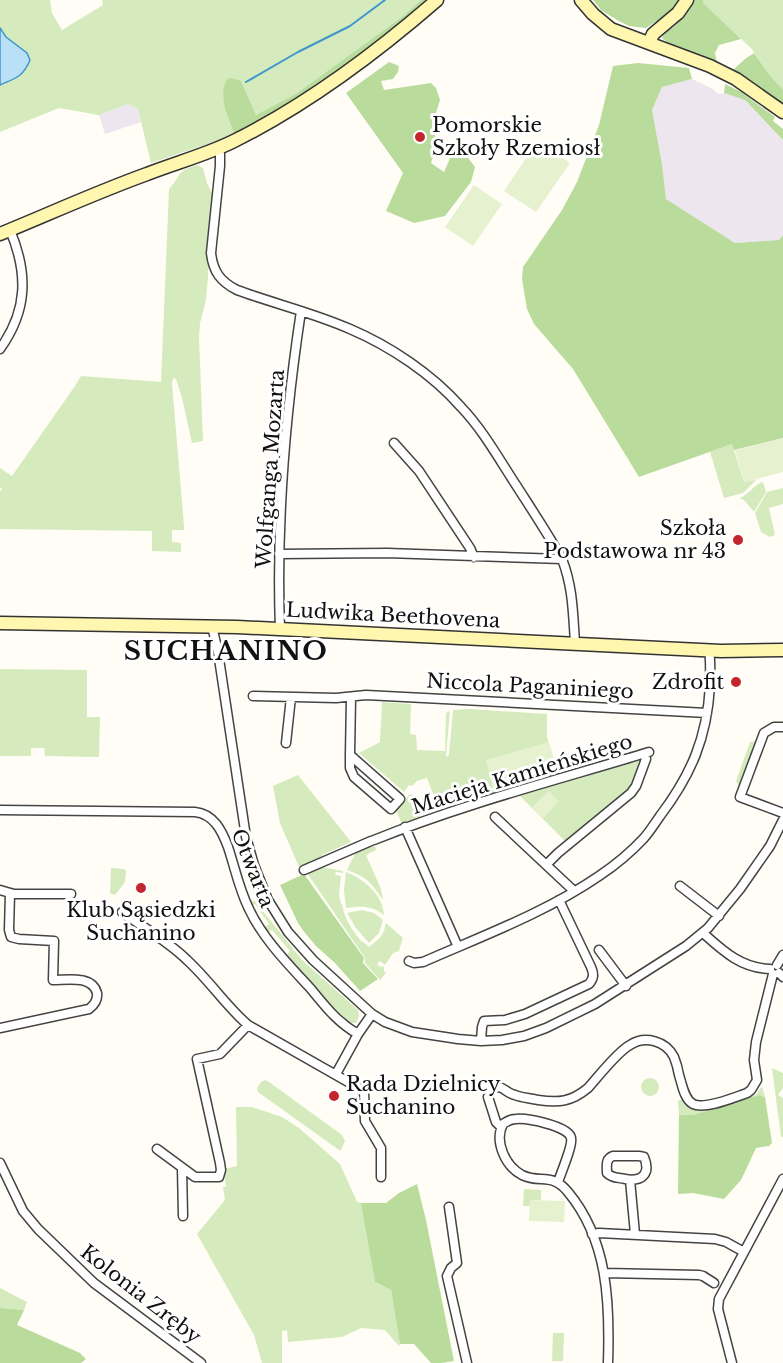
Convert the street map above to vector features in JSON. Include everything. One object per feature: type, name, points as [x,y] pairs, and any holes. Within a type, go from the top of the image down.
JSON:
[{"type":"street","points":[[0,349],[14,326],[22,294],[22,268],[5,232],[101,192],[217,148],[258,128],[304,100],[376,50],[437,0]]},
{"type":"street","points":[[581,0],[611,29],[710,66],[736,79],[783,112]]},
{"type":"street","points":[[649,43],[653,34],[678,13],[687,0]]},
{"type":"street","points":[[217,148],[220,154],[220,166],[211,253],[216,273],[227,285],[237,290],[350,329],[383,345],[407,359],[453,398],[494,450],[562,559],[572,592],[575,643]]},
{"type":"street","name":"Wolfganga Mozarta","points":[[280,629],[281,496],[286,428],[301,311]]},
{"type":"street","points":[[394,444],[422,475],[474,556]]},
{"type":"street","points":[[279,554],[387,553],[562,559]]},
{"type":"street","name":"Ludwika Beethovena","points":[[0,624],[212,626],[709,650],[783,651]]},
{"type":"street","points":[[212,626],[246,837],[268,900],[288,932],[313,960],[372,1014],[385,1022],[412,1032],[458,1040],[502,1040],[535,1033],[580,1013],[626,986],[703,933],[756,868],[783,820]]},
{"type":"street","points":[[409,961],[423,962],[539,911],[600,876],[644,838],[679,790],[692,765],[704,730],[707,713],[711,662],[709,650]]},
{"type":"street","name":"Niccola Paganiniego","points":[[254,696],[336,698],[366,695],[707,713]]},
{"type":"street","points":[[350,755],[400,799],[391,809],[354,777],[350,768],[350,755],[351,696]]},
{"type":"street","points":[[286,743],[291,697]]},
{"type":"street","points":[[783,727],[774,727],[764,733],[740,797],[783,813]]},
{"type":"street","name":"Macieja Kamieńskiego","points":[[304,870],[405,827],[495,798],[648,756],[631,793],[547,864]]},
{"type":"street","name":"Otwarta","points":[[0,810],[202,813],[213,820],[224,837],[248,907],[269,940],[340,1022],[358,1034]]},
{"type":"street","name":"Macieja Kamieńskiego","points":[[495,816],[574,891]]},
{"type":"street","name":"Macieja Kamieńskiego","points":[[405,827],[458,946]]},
{"type":"street","points":[[680,886],[719,916]]},
{"type":"street","points":[[0,890],[27,895],[71,894]]},
{"type":"street","points":[[0,1028],[89,1009],[95,1004],[97,996],[95,988],[87,981],[53,980],[54,940],[11,937],[9,930],[10,893]]},
{"type":"street","points":[[481,1041],[484,1021],[505,1020],[525,1014],[589,984],[592,980],[593,972],[560,900]]},
{"type":"street","points":[[122,912],[177,951],[248,1025],[364,1091],[365,1121],[381,1148],[381,1177]]},
{"type":"street","points":[[703,933],[736,960],[753,967],[776,972]]},
{"type":"street","points":[[598,950],[626,986]]},
{"type":"street","points":[[501,1127],[496,1122],[489,1097],[492,1089],[501,1088],[522,1097],[555,1102],[570,1099],[588,1088],[629,1045],[645,1040],[661,1043],[667,1047],[672,1054],[690,1102],[707,1105],[747,1093],[757,1080],[754,1060],[756,1042],[783,955]]},
{"type":"street","points":[[336,1074],[372,1014]]},
{"type":"street","points":[[157,1149],[195,1177],[219,1177],[220,1163],[197,1059],[220,1054],[248,1025]]},
{"type":"street","points":[[558,1182],[572,1144],[569,1133],[547,1124],[522,1119],[509,1120],[503,1124],[499,1136],[500,1145],[513,1168],[522,1175],[558,1182],[576,1203],[592,1234],[605,1273],[608,1363]]},
{"type":"street","points":[[613,1156],[644,1157],[646,1162],[644,1176],[630,1180],[613,1178],[607,1173],[607,1162],[610,1158],[613,1156]]},
{"type":"street","name":"Kolonia Zręby","points":[[0,1163],[23,1210],[38,1229],[94,1283],[201,1363]]},
{"type":"street","points":[[183,1168],[183,1216]]},
{"type":"street","points":[[732,1363],[718,1309],[719,1299],[783,1179]]},
{"type":"street","points":[[630,1180],[635,1234]]},
{"type":"street","points":[[449,1207],[457,1263],[447,1276],[467,1363]]},
{"type":"street","points":[[592,1234],[715,1239],[744,1252]]},
{"type":"street","points":[[605,1273],[699,1275],[714,1283]]},
{"type":"shaded area","points":[[692,79],[713,89],[718,94],[724,93],[745,100],[783,140],[783,235],[779,240],[735,243],[666,199],[652,110],[662,87]]},
{"type":"shaded area","points":[[128,104],[138,109],[141,122],[105,134],[99,115]]},
{"type":"green space","points":[[0,0],[50,0],[52,13],[62,30],[103,5],[102,0],[421,0],[402,17],[297,93],[256,115],[241,81],[223,94],[227,116],[234,135],[151,163],[138,109],[128,104],[99,115],[59,108],[0,132]]},
{"type":"green space","points":[[421,0],[429,0],[335,73],[286,106],[234,135],[224,101],[223,92],[227,79],[241,81],[256,115],[297,93],[402,17]]},
{"type":"green space","points":[[593,0],[680,0],[670,12],[646,28],[629,26],[617,20],[601,10]]},
{"type":"green space","points":[[695,0],[703,0],[703,3],[741,39],[719,45],[715,53],[717,62],[679,48],[662,38],[682,19]]},
{"type":"green space","points":[[703,0],[783,0],[783,89],[771,77],[751,48],[702,3]]},
{"type":"green space","points":[[754,53],[771,77],[783,89],[783,104],[733,70]]},
{"type":"green space","points":[[389,62],[399,66],[398,72],[393,79],[381,81],[384,90],[431,83],[436,88],[440,100],[434,119],[436,146],[431,163],[444,172],[451,156],[466,155],[475,167],[471,182],[445,216],[414,223],[386,211],[403,173],[346,93]]},
{"type":"green space","points":[[638,63],[689,68],[692,79],[662,87],[652,110],[666,199],[735,243],[779,240],[783,235],[783,438],[734,450],[732,444],[639,477],[573,369],[534,324],[527,309],[522,279],[523,267],[562,210],[577,182],[599,125],[613,66]]},
{"type":"green space","points":[[725,84],[741,92],[775,117],[773,121],[783,129],[783,140],[745,100],[724,93]]},
{"type":"green space","points":[[537,142],[570,163],[536,212],[504,191]]},
{"type":"green space","points":[[197,165],[203,168],[214,197],[208,245],[206,300],[199,338],[203,441],[192,443],[176,379],[173,378],[172,384],[184,530],[172,530],[172,542],[181,543],[181,552],[152,551],[152,531],[0,529],[0,492],[2,489],[0,487],[0,468],[12,476],[81,376],[161,382],[169,189],[182,172]]},
{"type":"green space","points":[[474,185],[502,204],[473,246],[445,227]]},
{"type":"green space","points":[[783,438],[783,472],[744,482],[735,450]]},
{"type":"green space","points":[[732,444],[744,482],[764,478],[756,480],[743,493],[724,498],[710,452]]},
{"type":"green space","points":[[763,482],[766,492],[754,512],[740,498]]},
{"type":"green space","points":[[783,488],[783,504],[769,508],[775,535],[770,537],[761,532],[755,513],[767,492]]},
{"type":"green space","points":[[0,669],[87,670],[87,717],[100,717],[99,757],[45,756],[44,748],[31,748],[31,756],[0,756]]},
{"type":"green space","points":[[382,702],[411,704],[410,734],[416,735],[417,750],[445,751],[446,713],[450,711],[447,757],[453,710],[469,709],[547,714],[547,737],[558,775],[644,759],[630,787],[566,842],[518,794],[490,803],[485,793],[439,810],[427,778],[417,781],[412,786],[409,785],[404,792],[359,753],[380,742]]},
{"type":"green space","points":[[757,741],[739,786],[736,781],[750,742]]},
{"type":"green space","points":[[549,742],[557,769],[493,787],[486,760]]},
{"type":"green space","points":[[298,775],[351,842],[322,855],[323,858],[300,869],[280,823],[273,786]]},
{"type":"green space","points":[[549,791],[559,801],[543,818],[532,807]]},
{"type":"green space","points":[[411,794],[420,817],[402,824],[395,808]]},
{"type":"green space","points":[[375,846],[376,850],[366,855],[381,889],[383,900],[368,881],[347,870],[357,850]]},
{"type":"green space","points":[[322,867],[343,871],[343,873],[336,872],[335,875],[341,876],[339,894],[341,904],[349,924],[362,942],[369,947],[380,937],[386,923],[403,938],[399,951],[393,953],[385,965],[380,961],[377,964],[384,967],[386,973],[380,980],[365,963],[365,958],[307,873]]},
{"type":"green space","points":[[111,868],[126,871],[125,882],[115,895],[110,893]]},
{"type":"green space","points":[[346,872],[359,879],[376,894],[384,915],[375,909],[366,907],[346,908],[344,890]]},
{"type":"green space","points":[[304,874],[364,958],[363,963],[378,979],[360,991],[316,946],[298,923],[280,885]]},
{"type":"green space","points":[[254,900],[303,961],[358,1010],[359,1016],[356,1023],[348,1023],[339,1017],[288,957],[290,951],[272,930],[267,933],[264,928],[269,924],[255,904],[251,906],[250,904]]},
{"type":"green space","points":[[362,910],[374,913],[383,920],[379,933],[369,943],[347,913]]},
{"type":"green space","points":[[772,1068],[783,1073],[783,1088],[778,1095],[783,1098],[783,1137],[781,1137]]},
{"type":"green space","points":[[646,1078],[654,1078],[659,1083],[657,1094],[646,1096],[641,1091],[641,1083]]},
{"type":"green space","points":[[265,1080],[342,1135],[345,1141],[341,1150],[258,1092],[257,1088]]},
{"type":"green space","points":[[762,1086],[765,1097],[759,1095],[693,1115],[679,1115],[678,1101],[683,1099],[692,1108],[704,1111],[756,1095]]},
{"type":"green space","points":[[759,1095],[765,1097],[772,1143],[769,1146],[756,1148],[741,1180],[724,1199],[693,1193],[678,1194],[679,1115],[693,1115]]},
{"type":"green space","points":[[236,1107],[252,1107],[282,1117],[299,1128],[340,1164],[357,1202],[361,1203],[375,1282],[391,1290],[399,1346],[385,1330],[361,1328],[342,1337],[288,1342],[287,1330],[282,1331],[282,1363],[262,1363],[254,1335],[197,1234],[225,1200],[224,1169],[237,1166]]},
{"type":"green space","points":[[417,1184],[454,1361],[431,1363],[414,1344],[400,1344],[391,1290],[375,1282],[361,1203],[386,1203]]},
{"type":"green space","points":[[524,1189],[541,1190],[541,1200],[530,1200],[530,1206],[523,1206]]},
{"type":"green space","points":[[530,1200],[565,1201],[564,1222],[529,1221]]},
{"type":"green space","points":[[0,1288],[27,1302],[24,1310],[0,1308]]},
{"type":"green space","points":[[0,1308],[24,1310],[17,1325],[80,1353],[86,1359],[81,1363],[0,1363]]},
{"type":"green space","points":[[553,1333],[564,1333],[563,1361],[552,1361]]},
{"type":"water","points":[[0,28],[6,37],[27,53],[30,60],[22,74],[0,85]]},
{"type":"waterway","points":[[246,82],[350,26],[385,0]]},
{"type":"place","name":"Pomorskie Szkoły Rzemiosł","points":[[420,137]]},
{"type":"place","name":"Szkoła Podstawowa nr 43","points":[[738,540]]},
{"type":"place","name":"Zdrofit","points":[[736,682]]},
{"type":"place","name":"Klub Sąsiedzki Suchanino","points":[[141,888]]},
{"type":"place","name":"Rada Dzielnicy Suchanino","points":[[334,1096]]},
{"type":"district","name":"SUCHANINO","points":[[226,651]]}]
